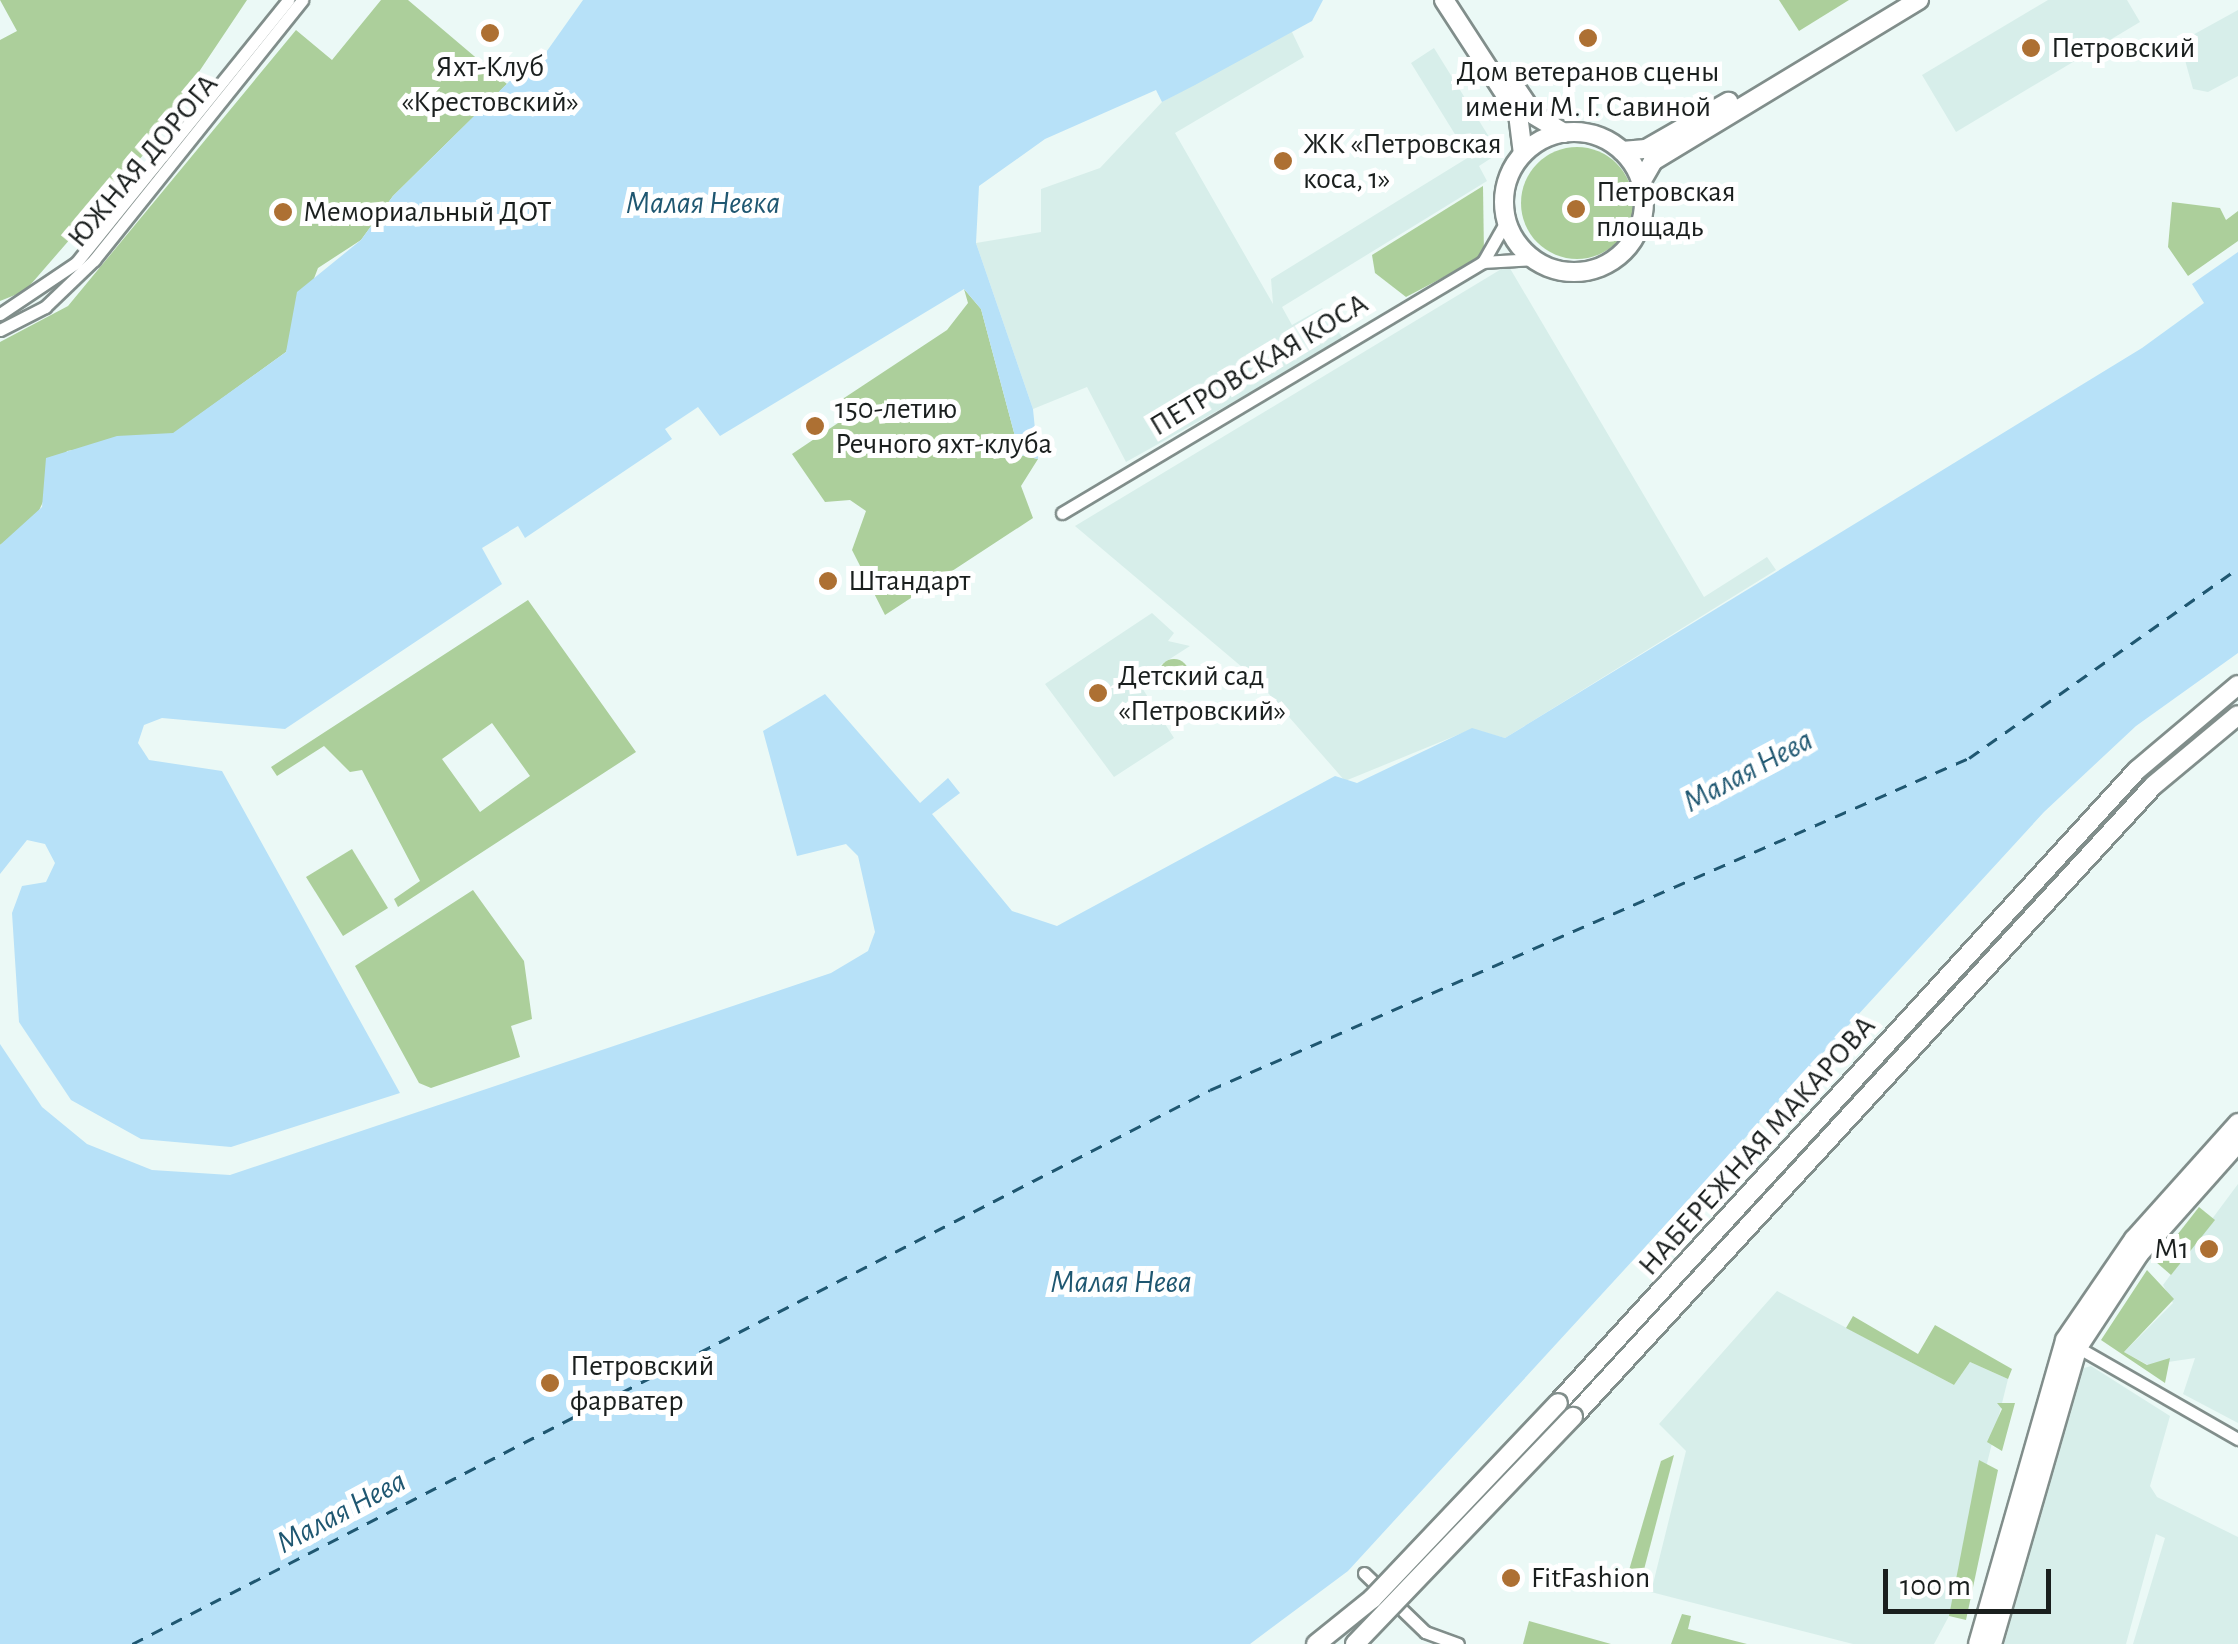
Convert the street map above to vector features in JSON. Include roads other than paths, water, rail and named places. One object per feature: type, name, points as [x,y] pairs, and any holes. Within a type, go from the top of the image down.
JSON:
[{"type":"main road","points":[[1444,0],[1518,114],[1523,154]]},
{"type":"main road","points":[[1458,0],[1534,115],[1564,133],[1622,151],[1646,149],[1898,0]]},
{"type":"main road","points":[[1564,133],[1523,154],[1506,185],[1507,220],[1535,260],[1575,272],[1615,258],[1640,224],[1641,182],[1653,161],[1919,0]]},
{"type":"main road","points":[[1622,151],[1641,182]]},
{"type":"main road","name":"НАБЕРЕЖНАЯ МАКАРОВА","points":[[1316,1644],[1558,1404],[2174,734],[2238,685]]},
{"type":"main road","name":"НАБЕРЕЖНАЯ МАКАРОВА","points":[[1355,1644],[1572,1417],[2190,752],[2238,715]]},
{"type":"main road","points":[[1978,1644],[2071,1343],[2125,1250],[2238,1123]]},
{"type":"main road","points":[[1992,1644],[2071,1343],[2139,1254],[2238,1143]]},
{"type":"street","name":"ЮЖНАЯ ДОРОГА","points":[[0,314],[76,262],[288,0]]},
{"type":"street","name":"ЮЖНАЯ ДОРОГА","points":[[0,330],[44,307],[94,260],[302,0]]},
{"type":"street","name":"ПЕТРОВСКАЯ КОСА","points":[[1483,262],[1507,220]]},
{"type":"street","name":"ПЕТРОВСКАЯ КОСА","points":[[1062,513],[1483,262],[1535,260]]},
{"type":"street","points":[[2071,1343],[2238,1439]]},
{"type":"street","points":[[1364,1573],[1425,1632],[1458,1644]]},
{"type":"water","name":"Малая Невка","points":[[583,0],[1323,0],[1312,21],[1195,85],[1162,102],[1156,90],[1045,139],[979,186],[976,243],[1033,409],[1038,459],[1020,455],[981,309],[964,289],[720,436],[698,407],[665,429],[672,439],[525,538],[518,526],[482,548],[502,584],[285,729],[162,718],[144,725],[138,743],[149,760],[222,771],[400,1093],[231,1147],[141,1139],[71,1100],[19,1022],[12,913],[22,886],[46,882],[55,863],[45,844],[27,840],[0,874],[0,545],[42,507],[46,458],[117,436],[173,433],[286,352],[297,292],[361,240],[393,196],[520,71],[530,75]]},
{"type":"water","name":"Малая Нева","points":[[2238,252],[2238,653],[2136,726],[2044,812],[1348,1571],[1250,1644],[0,1644],[0,1044],[42,1107],[87,1144],[152,1170],[230,1175],[831,973],[868,951],[875,932],[858,856],[846,844],[797,856],[763,731],[825,694],[920,803],[948,778],[960,793],[932,814],[1012,911],[1057,926],[1335,776],[1357,783],[1472,728],[1505,738],[2142,348],[2204,303],[2192,284]]},
{"type":"place","name":"Яхт-Клуб «Крестовский»","points":[[490,33]]},
{"type":"place","name":"Дом ветеранов сцены имени М. Г. Савиной","points":[[1588,38]]},
{"type":"place","name":"Петровский","points":[[2031,48]]},
{"type":"place","name":"ЖК «Петровская коса, 1»","points":[[1283,161]]},
{"type":"place","name":"Петровская площадь","points":[[1576,209]]},
{"type":"place","name":"Мемориальный ДОТ","points":[[283,212]]},
{"type":"place","name":"150-летию Речного яхт-клуба","points":[[815,426]]},
{"type":"place","name":"Штандарт","points":[[828,581]]},
{"type":"place","name":"Детский сад «Петровский»","points":[[1098,693]]},
{"type":"place","name":"М1","points":[[2209,1249]]},
{"type":"place","name":"Петровский фарватер","points":[[550,1383]]},
{"type":"place","name":"FitFashion","points":[[1511,1578]]}]
